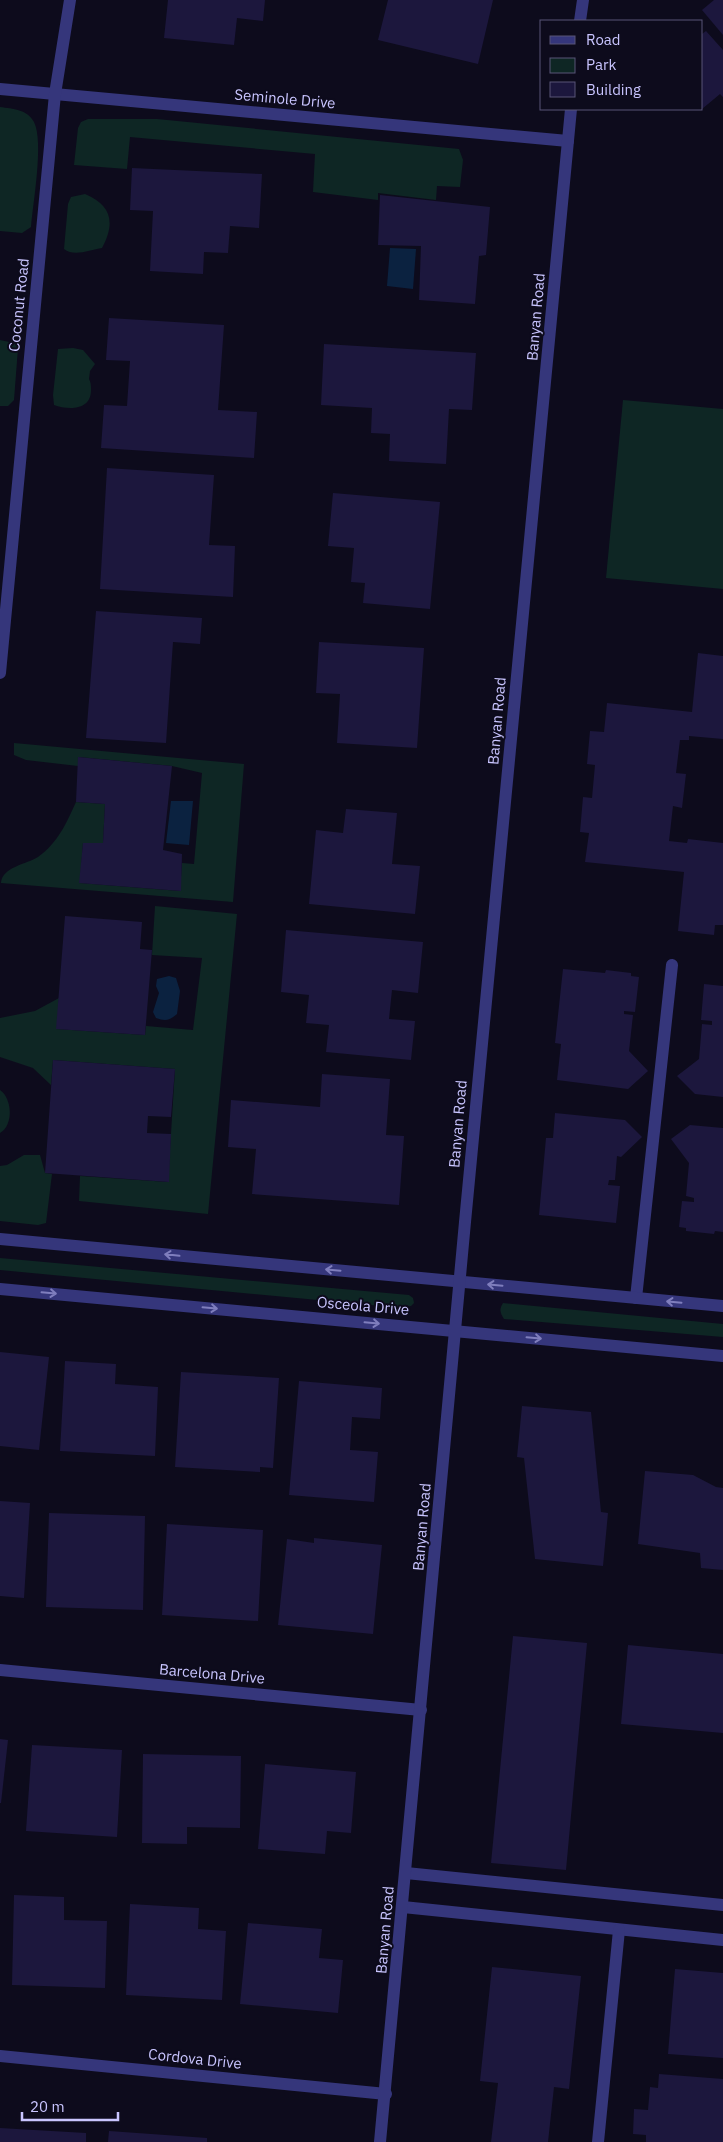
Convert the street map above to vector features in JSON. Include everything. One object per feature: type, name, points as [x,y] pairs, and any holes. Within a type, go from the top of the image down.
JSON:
[{"type":"street","name":"Coconut Road","points":[[0,673],[55,94],[70,0]]},
{"type":"street","points":[[580,20],[582,0]]},
{"type":"street","name":"Seminole Drive","points":[[0,88],[568,141]]},
{"type":"street","name":"Banyan Road","points":[[380,2142],[571,110]]},
{"type":"street","points":[[636,1298],[672,965]]},
{"type":"street","points":[[0,1239],[723,1306]]},
{"type":"street","name":"Osceola Drive","points":[[0,1288],[723,1356]]},
{"type":"street","name":"Barcelona Drive","points":[[0,1670],[421,1710]]},
{"type":"street","points":[[406,1873],[723,1905]]},
{"type":"street","points":[[403,1908],[723,1940]]},
{"type":"street","points":[[598,2142],[619,1930]]},
{"type":"street","name":"Cordova Drive","points":[[0,2056],[386,2094]]},
{"type":"green space","points":[[0,107],[19,110],[28,114],[34,122],[37,131],[38,158],[31,227],[22,233],[0,231]]},
{"type":"green space","points":[[88,119],[157,119],[459,149],[463,160],[460,187],[437,186],[436,200],[378,193],[378,200],[313,192],[315,154],[130,137],[127,169],[74,165],[78,128],[81,122]]},
{"type":"green space","points":[[85,194],[101,203],[105,209],[110,222],[109,230],[102,248],[82,252],[68,251],[64,249],[68,204],[71,197]]},
{"type":"green space","points":[[0,340],[14,343],[18,348],[14,400],[8,406],[0,406]]},
{"type":"green space","points":[[73,348],[83,350],[95,364],[90,371],[91,390],[87,402],[78,407],[66,408],[54,405],[53,395],[58,349]]},
{"type":"green space","points":[[623,400],[723,409],[723,589],[606,578]]},
{"type":"green space","points":[[14,743],[244,764],[233,902],[1,883],[6,873],[38,857],[51,845],[65,824],[76,802],[105,804],[103,843],[83,843],[80,883],[180,891],[182,863],[194,864],[202,773],[172,766],[79,757],[78,766],[26,760],[14,755]]},
{"type":"green space","points":[[155,906],[237,914],[208,1214],[79,1201],[80,1176],[168,1182],[175,1069],[53,1060],[51,1085],[33,1068],[0,1057],[0,1018],[35,1011],[59,998],[57,1029],[145,1035],[146,1026],[193,1030],[202,958],[152,955]]},
{"type":"green space","points":[[0,1090],[7,1099],[10,1112],[8,1124],[0,1133]]},
{"type":"green space","points":[[24,1155],[40,1155],[45,1173],[52,1174],[46,1223],[38,1225],[0,1221],[0,1166],[7,1165]]},
{"type":"green space","points":[[0,1258],[409,1295],[413,1298],[414,1303],[403,1308],[0,1270]]},
{"type":"green space","points":[[503,1303],[723,1324],[723,1337],[504,1319],[501,1311]]},
{"type":"water","points":[[390,248],[416,249],[413,289],[387,286]]},
{"type":"water","points":[[171,801],[193,801],[189,845],[166,843]]},
{"type":"water","points":[[169,976],[176,978],[180,991],[177,1014],[167,1020],[162,1020],[156,1018],[153,1012],[159,993],[156,986],[157,979]]},
{"type":"building","points":[[168,0],[265,0],[263,21],[237,18],[234,45],[164,38]]},
{"type":"building","points":[[388,0],[493,0],[478,64],[378,40]]},
{"type":"building","points":[[714,0],[723,0],[723,35],[702,10]]},
{"type":"building","points":[[706,31],[723,50],[723,97],[720,94],[703,108],[703,33]]},
{"type":"building","points":[[132,168],[262,174],[259,228],[230,226],[228,253],[204,252],[203,274],[150,271],[153,211],[130,210]]},
{"type":"building","points":[[380,195],[490,207],[486,255],[479,256],[475,304],[419,300],[421,246],[378,245]]},
{"type":"building","points":[[109,318],[224,325],[218,410],[257,412],[254,458],[101,448],[104,405],[127,406],[130,361],[106,360]]},
{"type":"building","points":[[324,344],[476,353],[472,410],[449,409],[446,464],[389,461],[390,434],[371,433],[372,408],[321,405]]},
{"type":"building","points":[[107,468],[214,475],[209,545],[235,546],[233,597],[100,589]]},
{"type":"building","points":[[333,493],[440,502],[430,609],[363,603],[365,583],[351,582],[354,548],[328,546]]},
{"type":"building","points":[[96,611],[202,618],[200,644],[173,642],[166,743],[86,738]]},
{"type":"building","points":[[319,642],[424,648],[417,748],[337,743],[340,694],[316,693]]},
{"type":"building","points":[[698,653],[723,656],[723,739],[689,736],[689,740],[680,740],[676,773],[686,774],[682,808],[673,806],[669,841],[687,843],[688,839],[723,843],[723,925],[715,925],[714,935],[678,931],[684,872],[585,862],[589,833],[580,832],[583,797],[592,798],[595,765],[587,764],[590,731],[604,732],[607,703],[692,712]]},
{"type":"building","points":[[78,757],[172,766],[163,850],[182,854],[181,891],[79,883],[83,843],[103,843],[105,804],[76,802]]},
{"type":"building","points":[[346,809],[397,813],[392,864],[420,866],[415,914],[309,904],[316,830],[343,833]]},
{"type":"building","points":[[65,916],[142,922],[140,949],[152,950],[145,1035],[56,1029]]},
{"type":"building","points":[[286,930],[423,942],[418,993],[392,990],[389,1019],[415,1021],[411,1060],[326,1052],[329,1025],[306,1023],[309,995],[281,992]]},
{"type":"building","points":[[563,969],[605,973],[606,970],[631,973],[631,976],[639,977],[635,1012],[624,1011],[624,1014],[633,1015],[629,1051],[648,1071],[628,1089],[557,1080],[561,1044],[555,1043]]},
{"type":"building","points":[[704,984],[723,986],[723,1097],[695,1094],[677,1076],[699,1059],[702,1024],[712,1025],[712,1021],[701,1020]]},
{"type":"building","points":[[53,1060],[175,1069],[171,1117],[148,1116],[147,1133],[171,1134],[169,1182],[45,1173]]},
{"type":"building","points":[[322,1074],[390,1079],[386,1135],[404,1136],[399,1205],[252,1194],[256,1149],[228,1147],[231,1100],[320,1107]]},
{"type":"building","points":[[555,1113],[625,1120],[642,1137],[621,1157],[617,1156],[615,1180],[609,1180],[608,1185],[620,1186],[616,1223],[539,1215],[546,1138],[553,1138]]},
{"type":"building","points":[[690,1125],[723,1128],[723,1232],[715,1231],[714,1234],[686,1231],[686,1228],[679,1227],[682,1201],[694,1202],[694,1198],[686,1196],[689,1163],[671,1139]]},
{"type":"building","points":[[0,1352],[49,1357],[39,1450],[0,1446]]},
{"type":"building","points":[[65,1361],[116,1364],[115,1384],[158,1387],[155,1456],[60,1451]]},
{"type":"building","points":[[181,1372],[279,1378],[273,1468],[260,1467],[260,1472],[175,1467]]},
{"type":"building","points":[[299,1381],[382,1388],[380,1419],[352,1417],[350,1450],[378,1452],[374,1502],[289,1495]]},
{"type":"building","points":[[522,1406],[591,1412],[601,1512],[608,1513],[603,1566],[535,1559],[524,1458],[517,1457]]},
{"type":"building","points":[[645,1471],[693,1475],[716,1487],[723,1488],[723,1570],[701,1568],[700,1553],[638,1544]]},
{"type":"building","points":[[0,1501],[30,1503],[24,1598],[0,1596]]},
{"type":"building","points":[[49,1513],[145,1516],[143,1610],[46,1607]]},
{"type":"building","points":[[167,1524],[263,1530],[258,1621],[162,1615]]},
{"type":"building","points":[[314,1538],[382,1545],[373,1634],[278,1625],[287,1539],[314,1543]]},
{"type":"building","points":[[513,1636],[587,1643],[566,1870],[491,1863]]},
{"type":"building","points":[[628,1645],[723,1654],[723,1733],[621,1724]]},
{"type":"building","points":[[0,1739],[8,1740],[1,1803],[0,1803]]},
{"type":"building","points":[[32,1745],[122,1750],[117,1837],[26,1831]]},
{"type":"building","points":[[143,1754],[241,1756],[240,1828],[187,1827],[187,1844],[142,1843]]},
{"type":"building","points":[[265,1764],[356,1772],[351,1833],[327,1831],[325,1854],[258,1849]]},
{"type":"building","points":[[14,1895],[64,1897],[64,1920],[107,1921],[105,1988],[12,1985]]},
{"type":"building","points":[[130,1904],[199,1908],[198,1929],[226,1931],[222,2000],[126,1995]]},
{"type":"building","points":[[248,1923],[322,1929],[319,1958],[343,1960],[338,2013],[240,2004]]},
{"type":"building","points":[[492,1967],[581,1976],[569,2089],[554,2087],[548,2142],[491,2142],[498,2083],[480,2081]]},
{"type":"building","points":[[675,1969],[723,1973],[723,2058],[668,2054]]},
{"type":"building","points":[[659,2074],[723,2079],[723,2142],[646,2142],[646,2135],[633,2134],[634,2109],[648,2110],[650,2087],[658,2088]]},
{"type":"building","points":[[0,2128],[86,2133],[86,2142],[0,2142]]},
{"type":"building","points":[[109,2131],[207,2138],[207,2142],[108,2142]]}]
